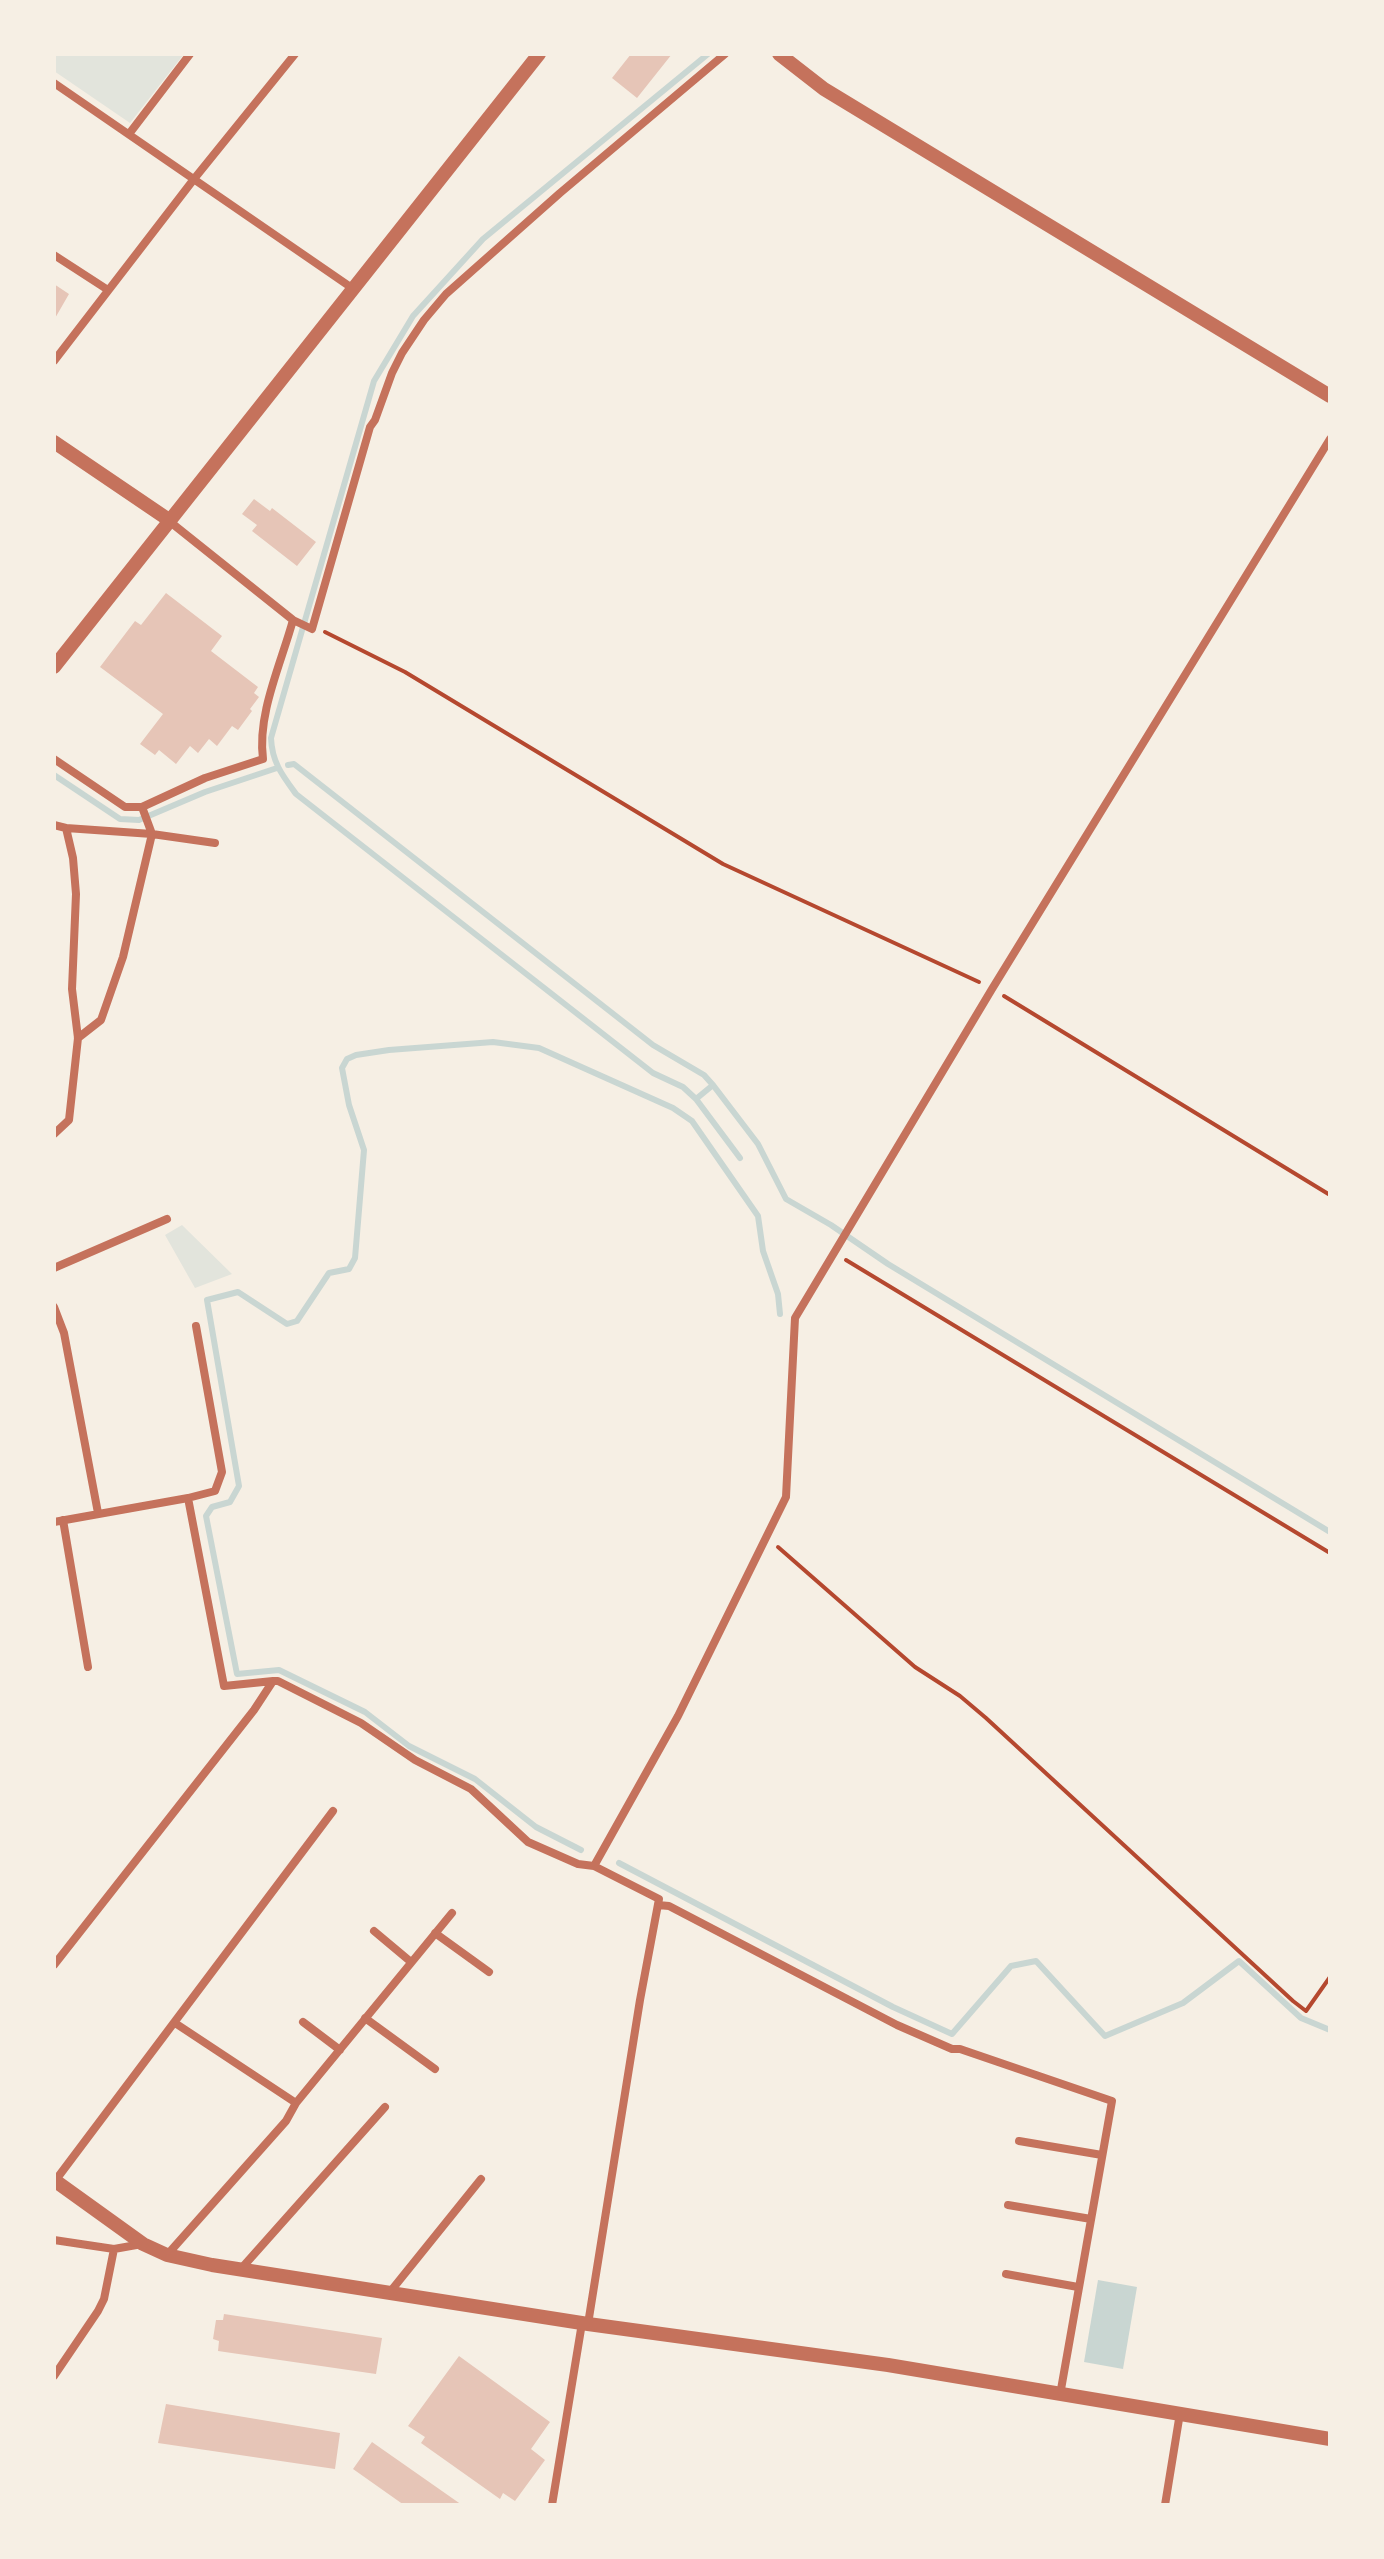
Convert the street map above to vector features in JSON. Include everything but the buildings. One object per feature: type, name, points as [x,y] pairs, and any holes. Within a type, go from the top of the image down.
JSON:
[{"type":"street","points":[[129,134],[190,54]]},
{"type":"street","points":[[54,361],[295,54]]},
{"type":"street","points":[[54,667],[539,54]]},
{"type":"street","points":[[54,442],[169,520],[293,620],[312,629],[370,427],[392,373],[424,320],[446,294],[560,193],[725,54]]},
{"type":"street","points":[[779,54],[824,89],[1330,396]]},
{"type":"street","points":[[54,83],[352,288]]},
{"type":"street","points":[[54,255],[108,290]]},
{"type":"street","points":[[594,1866],[678,1716],[786,1497],[795,1318],[992,989],[1330,439]]},
{"type":"street","points":[[54,759],[125,807],[142,808],[205,778],[263,759],[261,741],[264,719],[293,620]]},
{"type":"street","points":[[78,1038],[101,1020],[123,957],[151,832],[142,808]]},
{"type":"street","points":[[54,825],[151,832],[215,843]]},
{"type":"street","points":[[54,1134],[69,1120],[78,1038],[72,989],[76,894],[73,858],[66,828]]},
{"type":"street","points":[[54,1268],[167,1219]]},
{"type":"street","points":[[54,1307],[64,1333],[98,1513]]},
{"type":"street","points":[[88,1667],[58,1521],[215,1491],[222,1472],[196,1326]]},
{"type":"street","points":[[188,1498],[224,1686],[278,1681],[361,1723],[415,1760],[471,1789],[528,1842],[578,1864],[594,1866],[659,1899],[552,2505]]},
{"type":"street","points":[[54,1965],[254,1710],[273,1681]]},
{"type":"street","points":[[333,1811],[55,2180],[143,2244],[167,2255],[240,2270],[888,2365],[1330,2439]]},
{"type":"street","points":[[658,1905],[669,1906],[897,2025],[952,2049],[960,2049],[1112,2101],[1060,2395]]},
{"type":"street","points":[[167,2255],[286,2121],[296,2103],[452,1913]]},
{"type":"street","points":[[374,1931],[411,1962]]},
{"type":"street","points":[[435,1933],[489,1972]]},
{"type":"street","points":[[365,2018],[435,2069]]},
{"type":"street","points":[[303,2022],[340,2050]]},
{"type":"street","points":[[175,2023],[296,2103]]},
{"type":"street","points":[[240,2270],[385,2107]]},
{"type":"street","points":[[1019,2141],[1102,2155]]},
{"type":"street","points":[[390,2292],[481,2179]]},
{"type":"street","points":[[1008,2205],[1091,2219]]},
{"type":"street","points":[[54,2240],[114,2249],[143,2244]]},
{"type":"street","points":[[54,2376],[104,2299],[114,2249]]},
{"type":"street","points":[[1006,2274],[1078,2287]]},
{"type":"street","points":[[1165,2505],[1180,2413]]},
{"type":"path","points":[[312,629],[325,632],[405,672],[723,864],[992,989],[1330,1195]]},
{"type":"path","points":[[834,1249],[1330,1553]]},
{"type":"path","points":[[767,1537],[915,1667],[960,1696],[986,1718],[1293,2001],[1306,2011],[1330,1977]]},
{"type":"shaded area","points":[[54,54],[184,54],[130,123],[54,71]]},
{"type":"shaded area","points":[[182,1225],[232,1274],[195,1288],[165,1235]]},
{"type":"shaded area","points":[[1098,2280],[1137,2287],[1123,2369],[1084,2362]]},
{"type":"waterway","points":[[708,54],[483,239],[413,316],[374,381],[271,738],[276,761],[296,794],[653,1073],[683,1087],[696,1099],[740,1158]]},
{"type":"waterway","points":[[288,765],[294,764],[653,1045],[704,1075],[758,1144],[786,1199],[1330,1532]]},
{"type":"waterway","points":[[54,775],[120,819],[139,820],[205,792],[277,768]]},
{"type":"waterway","points":[[581,1850],[536,1827],[475,1779],[409,1746],[365,1712],[279,1670],[237,1674],[206,1516],[212,1507],[230,1502],[239,1486],[207,1300],[238,1292],[287,1324],[297,1321],[329,1273],[349,1269],[355,1258],[364,1150],[349,1105],[342,1068],[347,1059],[389,1050],[493,1042],[539,1048],[673,1108],[692,1121],[758,1216],[763,1251],[778,1294],[780,1314]]},
{"type":"waterway","points":[[696,1099],[713,1085]]},
{"type":"waterway","points":[[619,1863],[893,2007],[952,2034],[1011,1966],[1036,1961],[1105,2036],[1183,2003],[1239,1961],[1301,2018],[1330,2030]]}]
